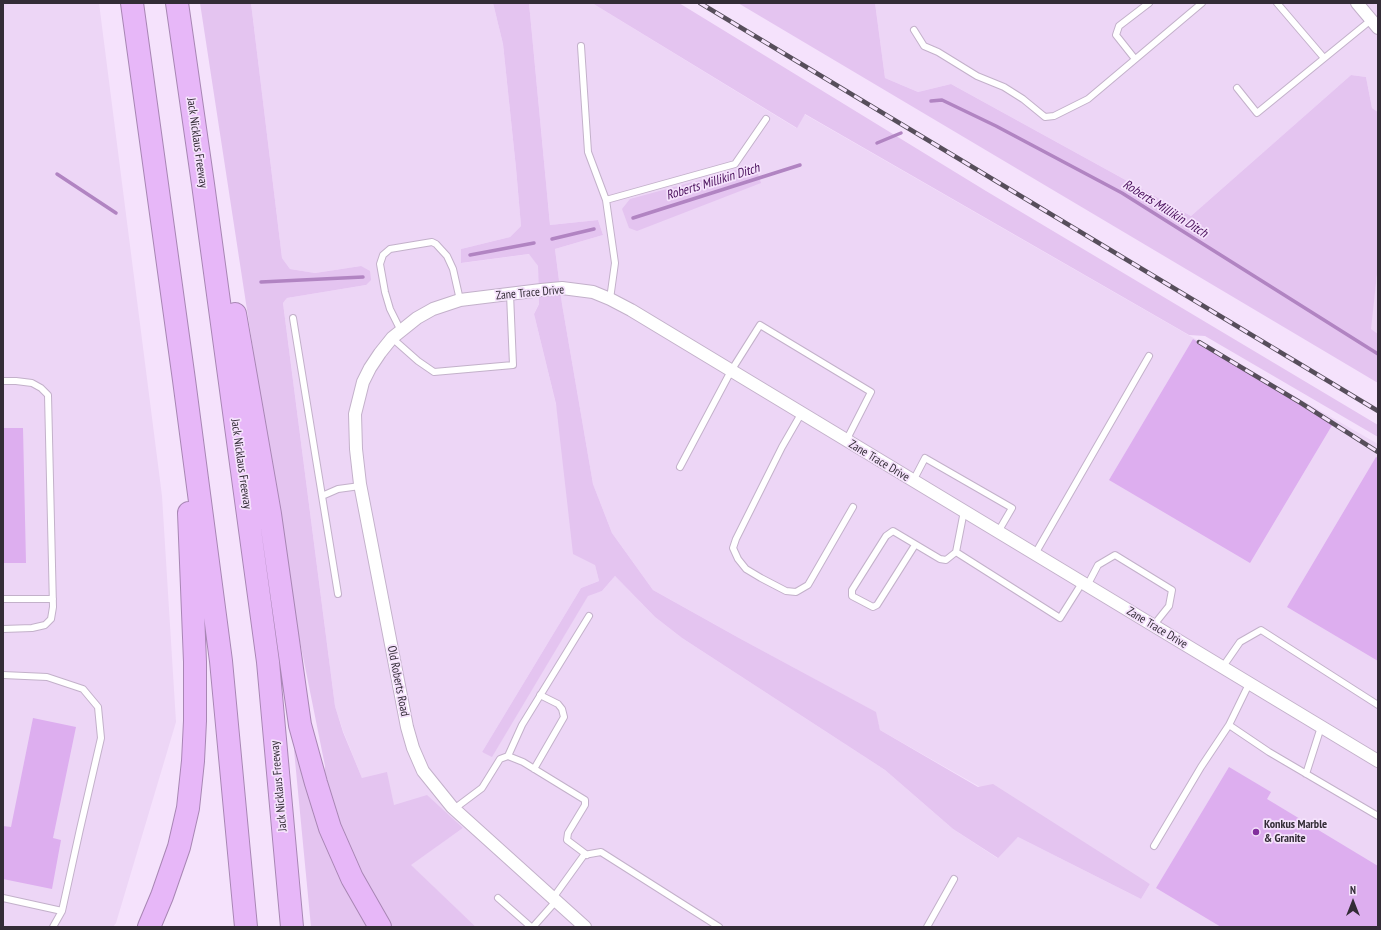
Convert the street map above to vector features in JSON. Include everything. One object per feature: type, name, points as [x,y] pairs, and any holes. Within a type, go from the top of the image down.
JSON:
[{"type":"highway","points":[[132,3],[221,660],[246,927]]},
{"type":"highway","name":"Jack Nicklaus Freeway","points":[[177,3],[268,662],[292,927]]},
{"type":"highway","points":[[203,184],[228,276],[253,414],[274,543],[300,725],[330,828],[352,878],[380,927]]},
{"type":"highway","points":[[149,927],[162,896],[178,847],[188,808],[193,762],[195,662],[184,380]]},
{"type":"street","points":[[1357,3],[1374,24]]},
{"type":"street","name":"Zane Trace Drive","points":[[370,368],[380,353],[397,334],[417,318],[433,309],[460,300],[562,288],[593,292],[631,310],[1378,761]]},
{"type":"street","name":"Old Roberts Road","points":[[370,368],[364,382],[355,414],[356,449],[360,486],[407,727],[414,748],[423,770],[454,809],[585,927]]},
{"type":"lane","points":[[1135,59],[1116,35],[1119,26],[1149,3]]},
{"type":"lane","points":[[914,30],[924,46],[938,52],[977,76],[1004,87],[1023,99],[1045,117],[1054,116],[1088,99],[1202,3]]},
{"type":"lane","points":[[1277,3],[1324,58]]},
{"type":"lane","points":[[1237,88],[1257,113],[1324,58],[1374,24]]},
{"type":"lane","points":[[580,46],[588,152],[606,200],[615,263],[610,299]]},
{"type":"lane","points":[[606,200],[735,164],[766,119]]},
{"type":"lane","points":[[460,300],[453,269],[447,256],[436,244],[432,242],[390,249],[383,255],[380,264],[385,292],[397,334],[418,361],[434,372],[513,365],[510,294]]},
{"type":"lane","points":[[293,318],[338,594]]},
{"type":"lane","points":[[680,466],[731,370],[760,325],[871,392],[846,441]]},
{"type":"lane","points":[[1035,554],[1149,356]]},
{"type":"lane","points":[[3,381],[32,383],[41,388],[48,395],[53,599],[51,619],[44,625],[32,628],[3,629]]},
{"type":"lane","points":[[801,414],[782,447],[736,539],[733,548],[738,559],[746,569],[761,578],[786,591],[796,592],[808,585],[853,507]]},
{"type":"lane","points":[[913,481],[925,458],[1012,508],[998,532]]},
{"type":"lane","points":[[322,496],[338,489],[360,486]]},
{"type":"lane","points":[[915,545],[877,605],[873,607],[852,596],[852,590],[886,536],[893,531],[940,559],[946,560],[956,552],[964,512]]},
{"type":"lane","points":[[956,552],[1060,618],[1098,565],[1115,556],[1172,590],[1170,606],[1153,626]]},
{"type":"lane","points":[[3,599],[53,599]]},
{"type":"lane","points":[[508,756],[522,725],[589,616]]},
{"type":"lane","points":[[1222,668],[1240,642],[1261,630],[1378,705]]},
{"type":"lane","points":[[3,675],[47,677],[83,688],[98,707],[101,738],[62,911],[53,927]]},
{"type":"lane","points":[[1154,846],[1229,725],[1249,684]]},
{"type":"lane","points":[[534,769],[564,717],[562,709],[558,704],[540,695]]},
{"type":"lane","points":[[1229,725],[1269,752],[1378,816]]},
{"type":"lane","points":[[1306,774],[1321,727]]},
{"type":"lane","points":[[454,809],[482,788],[500,759],[508,756],[523,762],[585,800],[585,805],[568,833],[567,840],[587,854]]},
{"type":"lane","points":[[498,898],[532,927],[554,899],[584,855],[601,852],[719,927]]},
{"type":"lane","points":[[927,927],[954,879]]},
{"type":"lane","points":[[3,898],[62,911]]},
{"type":"shaded area","points":[[3,3],[99,3],[162,496],[176,722],[116,923],[113,927],[3,927]]},
{"type":"shaded area","points":[[200,3],[251,3],[282,258],[290,269],[315,273],[361,266],[370,271],[371,280],[366,285],[287,298],[283,303],[335,706],[343,732],[362,778],[387,772],[394,805],[427,795],[463,828],[411,865],[476,927],[391,927],[361,874],[343,836],[324,782],[325,766],[291,597]]},
{"type":"shaded area","points":[[251,3],[493,3],[503,44],[521,226],[510,237],[461,249],[462,263],[530,254],[538,266],[539,304],[534,314],[599,581],[581,588],[482,752],[492,756],[588,595],[602,591],[615,576],[655,617],[682,638],[885,770],[953,829],[997,858],[1018,837],[1141,899],[1150,884],[880,730],[875,712],[653,590],[612,533],[593,484],[562,304],[555,249],[603,235],[598,220],[550,225],[529,3],[592,3],[796,128],[804,114],[1378,444],[1378,927],[476,927],[410,865],[463,828],[394,805],[362,778],[343,731],[335,706],[283,303],[287,298],[366,285],[361,266],[315,273],[290,269],[282,258]]},
{"type":"shaded area","points":[[493,3],[529,3],[550,225],[598,220],[603,235],[555,249],[562,304],[593,484],[612,533],[653,590],[876,712],[880,730],[978,787],[993,784],[1150,884],[1141,899],[1018,837],[998,858],[953,829],[885,770],[682,638],[655,617],[615,576],[602,591],[588,596],[492,757],[482,752],[581,588],[599,581],[595,565],[573,554],[556,404],[534,314],[539,304],[538,266],[529,254],[461,263],[461,249],[510,237],[521,226],[503,44]]},
{"type":"shaded area","points":[[592,3],[679,3],[986,191],[1378,425],[1378,437],[1205,336],[1189,335],[805,114],[797,128]]},
{"type":"shaded area","points":[[738,3],[875,3],[885,78],[918,92],[951,84],[1191,216],[1351,75],[1366,77],[1372,108],[1378,112],[1378,265],[1371,329],[1378,334],[1378,383]]},
{"type":"shaded area","points":[[875,3],[1378,3],[1378,112],[1372,108],[1366,77],[1351,75],[1191,216],[951,84],[918,92],[885,78]]},
{"type":"shaded area","points":[[755,165],[761,183],[637,231],[629,228],[622,209],[630,199]]},
{"type":"shaded area","points":[[1378,265],[1378,334],[1370,329]]},
{"type":"shaded area","points":[[299,749],[370,927],[311,927],[294,750]]},
{"type":"building","points":[[1193,339],[1334,422],[1250,563],[1109,480]]},
{"type":"building","points":[[3,428],[23,428],[26,563],[3,563]]},
{"type":"building","points":[[1376,457],[1378,458],[1378,661],[1287,607]]},
{"type":"building","points":[[33,718],[76,727],[53,838],[61,840],[52,889],[3,879],[3,826],[11,827]]},
{"type":"building","name":"Konkus Marble & Granite","points":[[1229,767],[1271,792],[1267,799],[1378,866],[1378,927],[1221,927],[1156,888]]},
{"type":"waterway","name":"Roberts Millikin Ditch","points":[[931,101],[942,100],[996,126],[1122,193],[1378,354]]},
{"type":"waterway","name":"Roberts Millikin Ditch","points":[[877,143],[901,133]]},
{"type":"waterway","name":"Roberts Millikin Ditch","points":[[633,218],[800,165]]},
{"type":"waterway","name":"Roberts Millikin Ditch","points":[[57,174],[116,213]]},
{"type":"waterway","name":"Roberts Millikin Ditch","points":[[552,239],[594,229]]},
{"type":"waterway","name":"Roberts Millikin Ditch","points":[[470,255],[534,243]]},
{"type":"waterway","name":"Roberts Millikin Ditch","points":[[261,282],[363,277]]},
{"type":"railway","points":[[700,3],[1378,411]]},
{"type":"railway","points":[[1199,342],[1301,403],[1378,452]]},
{"type":"place","name":"Konkus Marble & Granite","points":[[1256,832]]}]
